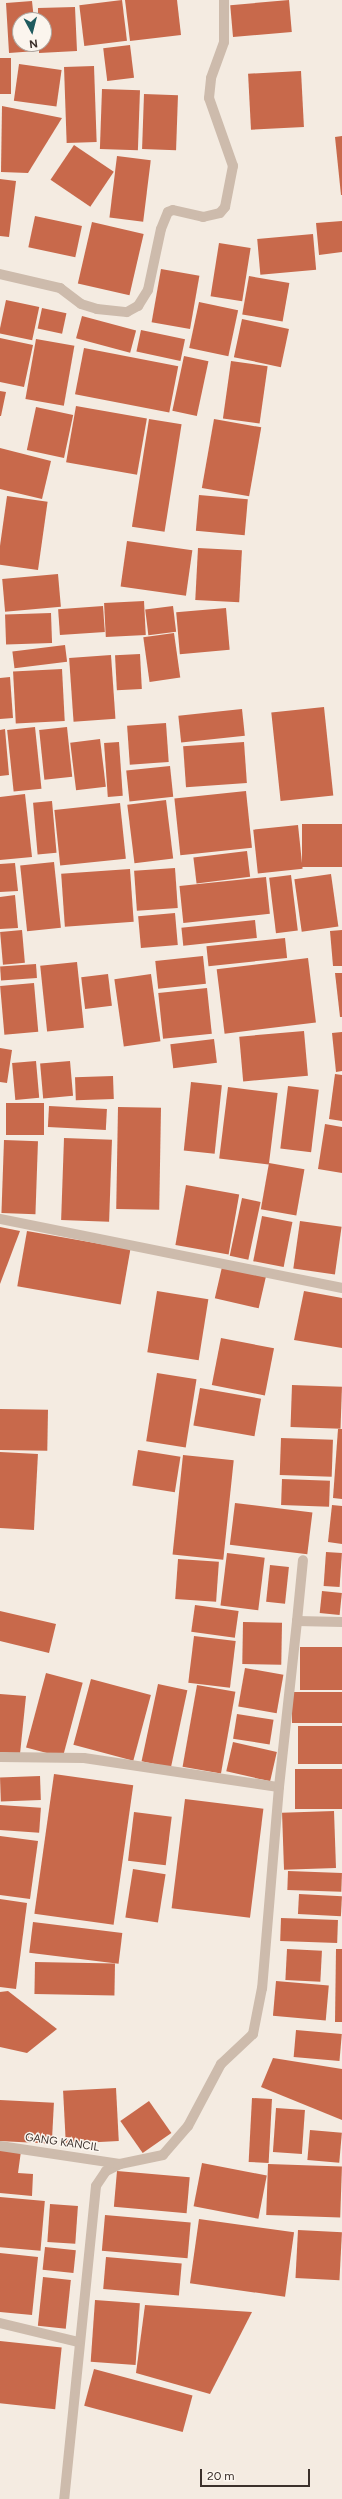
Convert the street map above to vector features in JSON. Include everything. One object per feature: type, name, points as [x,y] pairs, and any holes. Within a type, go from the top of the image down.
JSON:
[{"type":"street","points":[[0,274],[60,288],[81,304],[97,309],[127,312],[138,306],[148,290],[161,229],[168,212],[173,210],[203,217],[220,213],[225,207],[233,166],[209,98],[211,78],[224,42],[224,0]]},
{"type":"street","points":[[0,1220],[342,1288]]},
{"type":"street","points":[[64,2499],[78,2342],[96,2186],[106,2172],[120,2164],[163,2155],[188,2126],[221,2064],[252,2034],[262,1988],[279,1787],[303,1560]]},
{"type":"street","points":[[297,1621],[342,1622]]},
{"type":"street","points":[[0,1757],[84,1758],[279,1787]]},
{"type":"street","name":"GANG KANCIL","points":[[0,2146],[120,2164]]},
{"type":"street","points":[[0,2323],[78,2342]]},
{"type":"building","points":[[122,0],[127,41],[84,46],[79,5]]},
{"type":"building","points":[[125,0],[177,0],[181,35],[130,41]]},
{"type":"building","points":[[289,0],[292,32],[233,37],[230,5]]},
{"type":"building","points":[[32,1],[33,12],[12,12],[12,52],[22,52],[9,53],[6,3]]},
{"type":"building","points":[[75,7],[77,51],[39,53],[52,52],[52,12],[38,12],[38,8]]},
{"type":"building","points":[[130,45],[134,78],[107,81],[103,48]]},
{"type":"building","points":[[0,58],[11,58],[11,94],[0,94]]},
{"type":"building","points":[[19,64],[62,70],[56,107],[14,101]]},
{"type":"building","points":[[94,66],[97,142],[67,143],[64,67]]},
{"type":"building","points":[[301,71],[304,127],[251,130],[248,74]]},
{"type":"building","points":[[102,89],[140,90],[138,150],[100,149]]},
{"type":"building","points":[[144,94],[178,95],[176,150],[142,149]]},
{"type":"building","points":[[2,106],[62,118],[28,173],[1,172]]},
{"type":"building","points":[[342,136],[342,195],[341,195],[335,137]]},
{"type":"building","points":[[74,145],[114,172],[90,207],[51,180]]},
{"type":"building","points":[[117,156],[151,160],[143,222],[109,218]]},
{"type":"building","points":[[0,179],[16,181],[9,237],[0,236]]},
{"type":"building","points":[[35,216],[82,226],[75,257],[28,247]]},
{"type":"building","points":[[342,221],[342,252],[319,255],[316,223]]},
{"type":"building","points":[[92,222],[144,234],[129,295],[78,283]]},
{"type":"building","points":[[313,234],[316,270],[260,275],[257,239]]},
{"type":"building","points":[[219,243],[251,248],[242,301],[211,296]]},
{"type":"building","points":[[161,269],[199,276],[190,329],[152,322]]},
{"type":"building","points":[[249,276],[289,283],[283,322],[242,314]]},
{"type":"building","points":[[6,300],[39,307],[32,340],[0,333]]},
{"type":"building","points":[[199,302],[238,310],[228,356],[189,348]]},
{"type":"building","points":[[42,308],[66,313],[62,334],[38,329]]},
{"type":"building","points":[[82,316],[136,330],[130,353],[76,338]]},
{"type":"building","points":[[242,319],[289,329],[281,367],[234,357]]},
{"type":"building","points":[[141,330],[185,339],[180,361],[136,352]]},
{"type":"building","points":[[0,338],[33,345],[24,387],[0,382]]},
{"type":"building","points":[[36,339],[74,346],[64,406],[25,399]]},
{"type":"building","points":[[84,348],[178,366],[169,412],[75,394]]},
{"type":"building","points":[[184,356],[208,361],[197,416],[172,411]]},
{"type":"building","points":[[231,361],[268,366],[260,424],[223,418]]},
{"type":"building","points":[[0,391],[6,392],[1,416],[0,416]]},
{"type":"building","points":[[76,406],[147,419],[137,475],[66,462]]},
{"type":"building","points":[[36,407],[73,415],[64,458],[27,450]]},
{"type":"building","points":[[149,419],[182,424],[165,532],[132,527]]},
{"type":"building","points":[[214,419],[261,427],[249,496],[202,488]]},
{"type":"building","points":[[0,448],[51,461],[42,499],[0,489]]},
{"type":"building","points":[[199,495],[248,499],[245,535],[196,531]]},
{"type":"building","points":[[7,496],[48,502],[38,570],[0,565],[0,546]]},
{"type":"building","points":[[127,541],[192,550],[186,596],[121,587]]},
{"type":"building","points":[[198,548],[242,550],[239,602],[195,600]]},
{"type":"building","points":[[58,574],[61,607],[5,612],[2,579]]},
{"type":"building","points":[[144,601],[146,635],[106,637],[104,603]]},
{"type":"building","points":[[103,606],[105,632],[60,635],[58,609]]},
{"type":"building","points":[[173,606],[176,632],[148,635],[145,609]]},
{"type":"building","points":[[226,608],[230,650],[180,654],[176,612]]},
{"type":"building","points":[[51,613],[52,643],[6,645],[5,615]]},
{"type":"building","points":[[174,633],[180,678],[150,682],[143,637]]},
{"type":"building","points":[[65,645],[67,662],[14,668],[12,651]]},
{"type":"building","points":[[140,654],[142,689],[117,690],[115,655]]},
{"type":"building","points":[[111,655],[115,719],[74,722],[69,658]]},
{"type":"building","points":[[62,669],[65,721],[16,723],[13,672]]},
{"type":"building","points":[[10,677],[13,718],[0,719],[0,678]]},
{"type":"building","points":[[324,707],[333,796],[281,801],[271,713]]},
{"type":"building","points":[[242,709],[245,736],[181,743],[178,716]]},
{"type":"building","points":[[166,723],[169,762],[130,765],[127,726]]},
{"type":"building","points":[[35,727],[41,789],[14,792],[7,730]]},
{"type":"building","points":[[67,727],[72,777],[44,780],[39,730]]},
{"type":"building","points":[[5,729],[9,775],[0,776],[0,730]]},
{"type":"building","points":[[100,739],[106,787],[76,790],[70,743]]},
{"type":"building","points":[[119,742],[123,796],[108,797],[104,743]]},
{"type":"building","points":[[244,742],[247,783],[186,787],[183,746]]},
{"type":"building","points":[[170,766],[173,797],[129,801],[126,771]]},
{"type":"building","points":[[246,791],[252,848],[180,855],[174,799]]},
{"type":"building","points":[[25,794],[32,857],[0,860],[0,797]]},
{"type":"building","points":[[166,800],[173,859],[134,863],[127,805]]},
{"type":"building","points":[[52,801],[57,853],[38,854],[33,803]]},
{"type":"building","points":[[120,803],[126,859],[60,866],[54,810]]},
{"type":"building","points":[[302,824],[342,824],[342,867],[302,867]]},
{"type":"building","points":[[298,825],[303,869],[258,873],[253,830]]},
{"type":"building","points":[[247,851],[250,877],[197,883],[193,858]]},
{"type":"building","points":[[54,862],[61,928],[27,931],[20,866]]},
{"type":"building","points":[[15,863],[18,891],[0,892],[0,864]]},
{"type":"building","points":[[175,868],[178,908],[137,911],[134,871]]},
{"type":"building","points":[[130,869],[134,922],[65,927],[61,874]]},
{"type":"building","points":[[331,874],[338,926],[302,932],[294,879]]},
{"type":"building","points":[[291,875],[298,931],[276,933],[269,878]]},
{"type":"building","points":[[266,877],[270,914],[183,923],[179,886]]},
{"type":"building","points":[[15,895],[18,928],[0,929],[0,897]]},
{"type":"building","points":[[175,913],[178,945],[141,948],[138,916]]},
{"type":"building","points":[[255,920],[257,938],[183,946],[181,928]]},
{"type":"building","points":[[22,930],[25,963],[3,965],[0,932]]},
{"type":"building","points":[[342,930],[342,966],[333,966],[330,931]]},
{"type":"building","points":[[285,938],[287,958],[209,966],[206,946]]},
{"type":"building","points":[[203,956],[206,984],[158,989],[155,961]]},
{"type":"building","points":[[308,958],[316,1023],[225,1034],[217,969]]},
{"type":"building","points":[[77,962],[84,1028],[47,1032],[40,966]]},
{"type":"building","points":[[36,964],[37,978],[1,980],[0,967]]},
{"type":"building","points":[[335,973],[342,973],[342,1017],[340,1017]]},
{"type":"building","points":[[108,974],[112,1006],[85,1009],[81,977]]},
{"type":"building","points":[[151,974],[160,1041],[124,1046],[114,979]]},
{"type":"building","points":[[34,983],[38,1032],[4,1035],[0,986]]},
{"type":"building","points":[[207,988],[212,1034],[163,1039],[158,993]]},
{"type":"building","points":[[304,1031],[308,1076],[243,1081],[239,1037]]},
{"type":"building","points":[[342,1032],[342,1071],[336,1072],[332,1033]]},
{"type":"building","points":[[214,1039],[217,1063],[173,1068],[170,1044]]},
{"type":"building","points":[[0,1048],[12,1050],[7,1083],[0,1082]]},
{"type":"building","points":[[36,1061],[39,1098],[15,1100],[12,1063]]},
{"type":"building","points":[[70,1061],[73,1096],[43,1098],[40,1064]]},
{"type":"building","points":[[335,1074],[342,1075],[342,1121],[329,1119]]},
{"type":"building","points":[[113,1076],[114,1099],[76,1100],[75,1077]]},
{"type":"building","points":[[191,1082],[222,1085],[215,1154],[184,1151]]},
{"type":"building","points":[[288,1086],[319,1090],[311,1152],[280,1149]]},
{"type":"building","points":[[228,1087],[278,1093],[269,1165],[219,1158]]},
{"type":"building","points":[[6,1103],[44,1103],[44,1135],[6,1135]]},
{"type":"building","points":[[49,1106],[107,1109],[106,1130],[48,1127]]},
{"type":"building","points":[[118,1107],[161,1108],[159,1210],[116,1209]]},
{"type":"building","points":[[325,1124],[342,1127],[342,1173],[318,1169]]},
{"type":"building","points":[[64,1138],[112,1140],[109,1222],[61,1220]]},
{"type":"building","points":[[4,1140],[38,1141],[35,1214],[1,1213]]},
{"type":"building","points":[[269,1163],[304,1169],[296,1216],[261,1209]]},
{"type":"building","points":[[186,1185],[239,1194],[229,1254],[175,1245]]},
{"type":"building","points":[[242,1198],[261,1202],[248,1260],[230,1256]]},
{"type":"building","points":[[262,1216],[292,1222],[284,1267],[253,1261]]},
{"type":"building","points":[[300,1221],[342,1227],[335,1274],[293,1269]]},
{"type":"building","points":[[0,1227],[20,1231],[0,1284]]},
{"type":"building","points":[[27,1231],[130,1249],[121,1304],[17,1286]]},
{"type":"building","points":[[222,1267],[266,1277],[259,1308],[215,1298]]},
{"type":"building","points":[[157,1291],[208,1299],[199,1360],[147,1352]]},
{"type":"building","points":[[304,1291],[342,1298],[342,1348],[294,1340]]},
{"type":"building","points":[[221,1338],[274,1348],[265,1395],[212,1385]]},
{"type":"building","points":[[157,1373],[197,1379],[186,1447],[146,1441]]},
{"type":"building","points":[[292,1385],[342,1387],[341,1429],[291,1427]]},
{"type":"building","points":[[200,1388],[261,1399],[254,1436],[193,1425]]},
{"type":"building","points":[[0,1409],[48,1410],[47,1451],[0,1450]]},
{"type":"building","points":[[338,1429],[342,1429],[342,1499],[333,1498]]},
{"type":"building","points":[[281,1438],[333,1440],[332,1477],[280,1475]]},
{"type":"building","points":[[138,1450],[180,1457],[175,1492],[132,1486]]},
{"type":"building","points":[[0,1452],[38,1454],[34,1530],[0,1528]]},
{"type":"building","points":[[183,1455],[234,1460],[223,1560],[173,1554]]},
{"type":"building","points":[[282,1479],[330,1481],[329,1507],[281,1505]]},
{"type":"building","points":[[235,1503],[312,1513],[307,1554],[230,1545]]},
{"type":"building","points":[[332,1505],[342,1506],[342,1544],[328,1542]]},
{"type":"building","points":[[326,1552],[342,1553],[340,1587],[324,1586]]},
{"type":"building","points":[[227,1553],[265,1558],[258,1610],[221,1606]]},
{"type":"building","points":[[178,1559],[219,1562],[216,1602],[175,1599]]},
{"type":"building","points":[[270,1565],[289,1567],[285,1604],[266,1602]]},
{"type":"building","points":[[322,1591],[342,1593],[340,1615],[320,1613]]},
{"type":"building","points":[[195,1605],[239,1611],[235,1638],[191,1632]]},
{"type":"building","points":[[0,1611],[56,1624],[49,1653],[0,1641]]},
{"type":"building","points":[[243,1622],[282,1623],[281,1665],[242,1664]]},
{"type":"building","points":[[194,1636],[236,1641],[230,1688],[188,1683]]},
{"type":"building","points":[[300,1647],[342,1647],[342,1690],[300,1690]]},
{"type":"building","points":[[245,1668],[283,1675],[277,1713],[238,1706]]},
{"type":"building","points":[[46,1673],[83,1683],[63,1757],[26,1747]]},
{"type":"building","points":[[91,1679],[151,1695],[133,1761],[73,1745]]},
{"type":"building","points":[[158,1684],[187,1690],[171,1768],[142,1761]]},
{"type":"building","points":[[197,1685],[235,1692],[221,1774],[183,1767]]},
{"type":"building","points":[[292,1692],[342,1692],[342,1723],[292,1723]]},
{"type":"building","points":[[0,1694],[26,1696],[20,1754],[0,1752]]},
{"type":"building","points":[[237,1714],[274,1720],[270,1744],[233,1739]]},
{"type":"building","points":[[298,1726],[342,1726],[342,1764],[298,1764]]},
{"type":"building","points":[[233,1742],[277,1752],[270,1781],[226,1771]]},
{"type":"building","points":[[295,1769],[342,1769],[342,1809],[295,1809]]},
{"type":"building","points":[[54,1774],[133,1785],[114,1925],[34,1914]]},
{"type":"building","points":[[40,1776],[41,1800],[1,1801],[0,1777]]},
{"type":"building","points":[[185,1799],[263,1809],[250,1918],[172,1908]]},
{"type":"building","points":[[0,1805],[41,1808],[39,1833],[0,1830]]},
{"type":"building","points":[[334,1811],[336,1868],[284,1870],[282,1813]]},
{"type":"building","points":[[134,1812],[172,1817],[166,1865],[128,1861]]},
{"type":"building","points":[[0,1836],[38,1841],[30,1899],[0,1895]]},
{"type":"building","points":[[133,1869],[166,1874],[158,1923],[125,1917]]},
{"type":"building","points":[[288,1871],[342,1873],[341,1892],[287,1890]]},
{"type":"building","points":[[299,1894],[342,1896],[341,1916],[298,1914]]},
{"type":"building","points":[[0,1899],[27,1903],[16,1989],[0,1987]]},
{"type":"building","points":[[281,1918],[338,1920],[337,1943],[280,1941]]},
{"type":"building","points":[[33,1922],[122,1933],[119,1964],[29,1953]]},
{"type":"building","points":[[287,1949],[322,1951],[320,1982],[285,1980]]},
{"type":"building","points":[[336,1949],[342,1949],[342,2022],[335,2022]]},
{"type":"building","points":[[35,1962],[115,1963],[114,1995],[34,1994]]},
{"type":"building","points":[[276,1981],[329,1986],[326,2020],[273,2016]]},
{"type":"building","points":[[8,1991],[57,2029],[27,2053],[0,2047],[0,1992]]},
{"type":"building","points":[[296,2030],[342,2034],[339,2061],[294,2057]]},
{"type":"building","points":[[273,2058],[342,2069],[342,2120],[261,2087]]},
{"type":"building","points":[[116,2088],[119,2141],[66,2144],[63,2091]]},
{"type":"building","points":[[252,2098],[272,2099],[269,2163],[249,2162]]},
{"type":"building","points":[[0,2100],[54,2103],[52,2144],[0,2141]]},
{"type":"building","points":[[149,2101],[171,2133],[143,2153],[120,2121]]},
{"type":"building","points":[[276,2108],[305,2110],[302,2154],[273,2152]]},
{"type":"building","points":[[310,2130],[342,2133],[339,2163],[307,2160]]},
{"type":"building","points":[[0,2149],[21,2151],[18,2173],[33,2174],[32,2196],[0,2193]]},
{"type":"building","points":[[202,2163],[267,2176],[258,2219],[194,2206]]},
{"type":"building","points":[[268,2164],[342,2167],[340,2218],[266,2215]]},
{"type":"building","points":[[117,2171],[190,2177],[187,2213],[114,2207]]},
{"type":"building","points":[[0,2197],[45,2201],[40,2251],[0,2247]]},
{"type":"building","points":[[50,2204],[78,2206],[75,2244],[47,2242]]},
{"type":"building","points":[[105,2215],[191,2222],[188,2258],[102,2251]]},
{"type":"building","points":[[199,2219],[294,2232],[285,2297],[190,2283]]},
{"type":"building","points":[[298,2230],[342,2232],[339,2280],[295,2278]]},
{"type":"building","points":[[45,2247],[76,2250],[73,2273],[43,2270]]},
{"type":"building","points":[[0,2253],[38,2257],[32,2315],[0,2312]]},
{"type":"building","points":[[106,2257],[182,2264],[179,2296],[103,2289]]},
{"type":"building","points":[[43,2277],[71,2280],[66,2329],[38,2326]]},
{"type":"building","points":[[95,2300],[140,2303],[136,2365],[91,2362]]},
{"type":"building","points":[[145,2305],[252,2312],[210,2394],[136,2373]]},
{"type":"building","points":[[0,2341],[62,2347],[55,2409],[0,2403]]},
{"type":"building","points":[[94,2369],[193,2395],[183,2432],[84,2406]]}]
